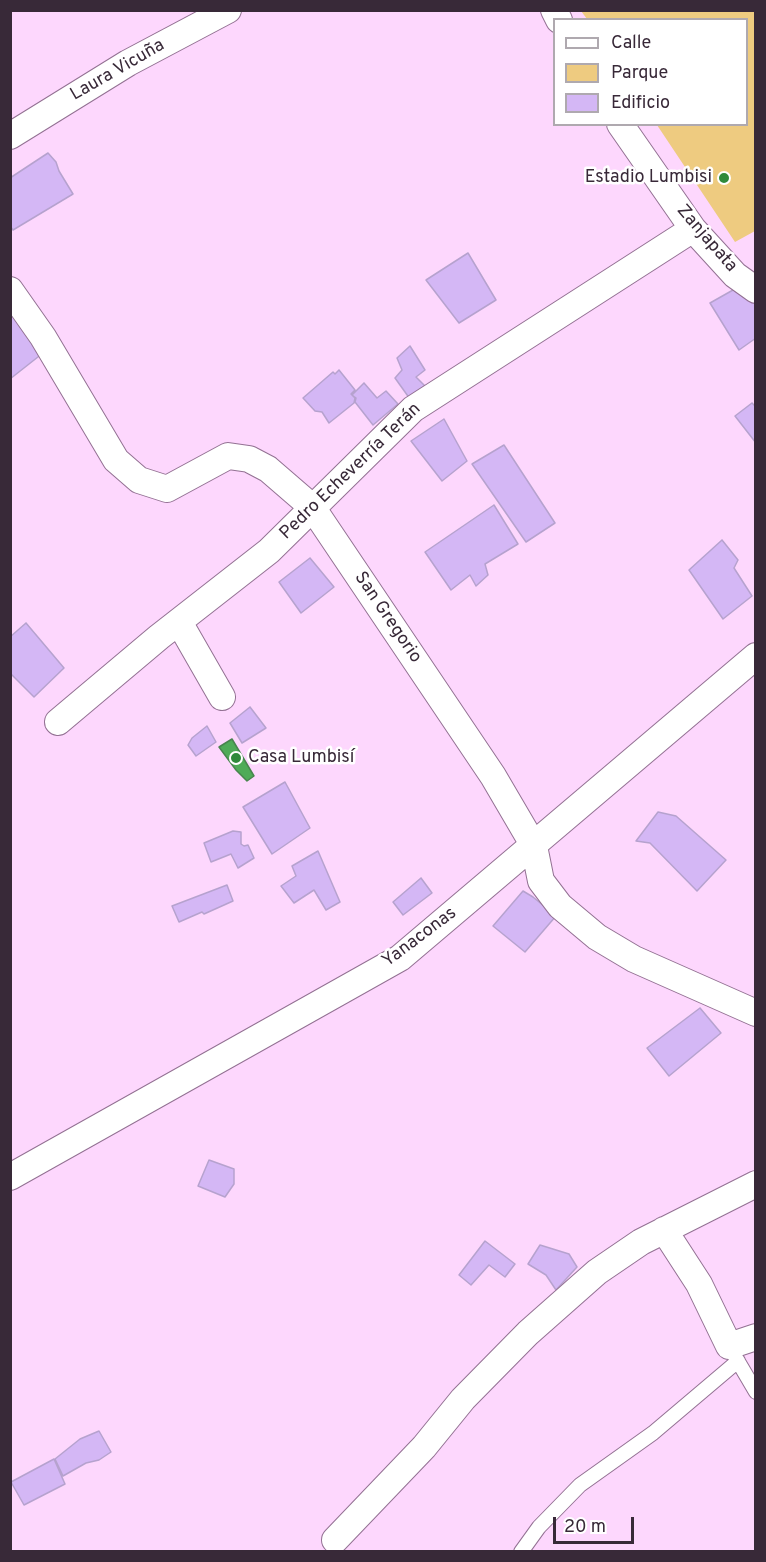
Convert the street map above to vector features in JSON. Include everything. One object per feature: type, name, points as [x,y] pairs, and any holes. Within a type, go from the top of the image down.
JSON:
[{"type":"street","name":"Laura Vicuña","points":[[10,136],[128,63],[228,10]]},
{"type":"street","name":"Zanjapata","points":[[621,126],[693,229],[745,270],[756,290]]},
{"type":"street","name":"Pedro Echeverría Terán","points":[[58,722],[159,637],[269,551],[413,409],[693,229]]},
{"type":"street","name":"San Gregorio","points":[[10,290],[43,338],[116,460],[139,480],[167,489],[228,456],[249,459],[268,469],[312,507],[493,776],[534,846],[541,881],[560,906],[597,937],[634,959],[756,1013]]},
{"type":"street","points":[[180,622],[222,697]]},
{"type":"street","name":"Yanaconas","points":[[10,1177],[400,958],[756,656]]},
{"type":"street","points":[[335,1540],[424,1447],[463,1399],[528,1333],[597,1272],[641,1242],[756,1184]]},
{"type":"street","points":[[664,1230],[699,1284],[733,1353],[756,1337]]},
{"type":"lane","points":[[521,1551],[538,1527],[580,1485],[653,1433],[733,1353],[756,1392]]},
{"type":"green space","name":"Estadio Lumbisi","points":[[581,11],[755,11],[755,231],[735,242],[658,126],[748,126],[748,18],[586,18]]},
{"type":"shaded area","name":"Casa Lumbisí","points":[[232,739],[254,776],[247,781],[219,747]]},
{"type":"building","points":[[48,153],[56,162],[73,194],[13,230],[10,226],[10,178]]},
{"type":"building","points":[[468,253],[496,300],[459,323],[426,280]]},
{"type":"building","points":[[740,282],[756,300],[756,338],[739,350],[710,303],[733,290]]},
{"type":"building","points":[[16,314],[43,353],[10,379],[10,318]]},
{"type":"building","points":[[410,346],[425,370],[416,377],[425,386],[410,399],[395,378],[402,370],[397,358]]},
{"type":"building","points":[[339,370],[355,390],[351,394],[355,398],[354,403],[329,423],[322,412],[315,411],[303,398],[333,372],[335,374]]},
{"type":"building","points":[[364,383],[377,398],[386,391],[398,404],[373,425],[352,395]]},
{"type":"building","points":[[752,403],[756,407],[756,443],[735,416]]},
{"type":"building","points":[[444,419],[467,461],[442,481],[411,441]]},
{"type":"building","points":[[504,445],[555,523],[526,542],[472,464]]},
{"type":"building","points":[[494,505],[518,544],[485,564],[488,575],[476,586],[470,575],[451,590],[425,552]]},
{"type":"building","points":[[722,540],[738,560],[734,568],[752,596],[723,619],[689,570]]},
{"type":"building","points":[[310,558],[334,587],[301,613],[279,582]]},
{"type":"building","points":[[26,623],[64,668],[34,697],[10,673],[10,637]]},
{"type":"building","points":[[250,707],[266,728],[242,743],[230,723]]},
{"type":"building","points":[[207,726],[216,742],[196,756],[188,745],[192,738]]},
{"type":"building","points":[[285,782],[310,828],[272,854],[243,807]]},
{"type":"building","points":[[658,812],[676,816],[726,860],[697,891],[650,843],[636,841]]},
{"type":"building","points":[[233,831],[241,832],[241,844],[248,845],[254,858],[238,868],[231,854],[211,862],[204,843]]},
{"type":"building","points":[[318,851],[340,902],[326,910],[314,890],[294,903],[281,886],[296,876],[292,866]]},
{"type":"building","points":[[421,878],[432,893],[403,915],[393,902]]},
{"type":"building","points":[[227,885],[233,901],[179,922],[172,906]]},
{"type":"building","points":[[523,891],[556,916],[525,952],[493,926]]},
{"type":"building","points":[[700,1008],[721,1033],[669,1076],[647,1048]]},
{"type":"building","points":[[209,1160],[234,1169],[234,1184],[225,1197],[198,1186]]},
{"type":"building","points":[[485,1241],[515,1264],[505,1277],[489,1265],[471,1285],[459,1275]]},
{"type":"building","points":[[540,1245],[569,1254],[577,1267],[556,1290],[546,1275],[528,1264]]},
{"type":"building","points":[[99,1431],[111,1452],[63,1476],[55,1459],[80,1439]]},
{"type":"building","points":[[54,1459],[65,1484],[24,1505],[11,1482]]},
{"type":"place","name":"Estadio Lumbisi","points":[[724,178]]},
{"type":"place","name":"Casa Lumbisí","points":[[236,758]]}]
